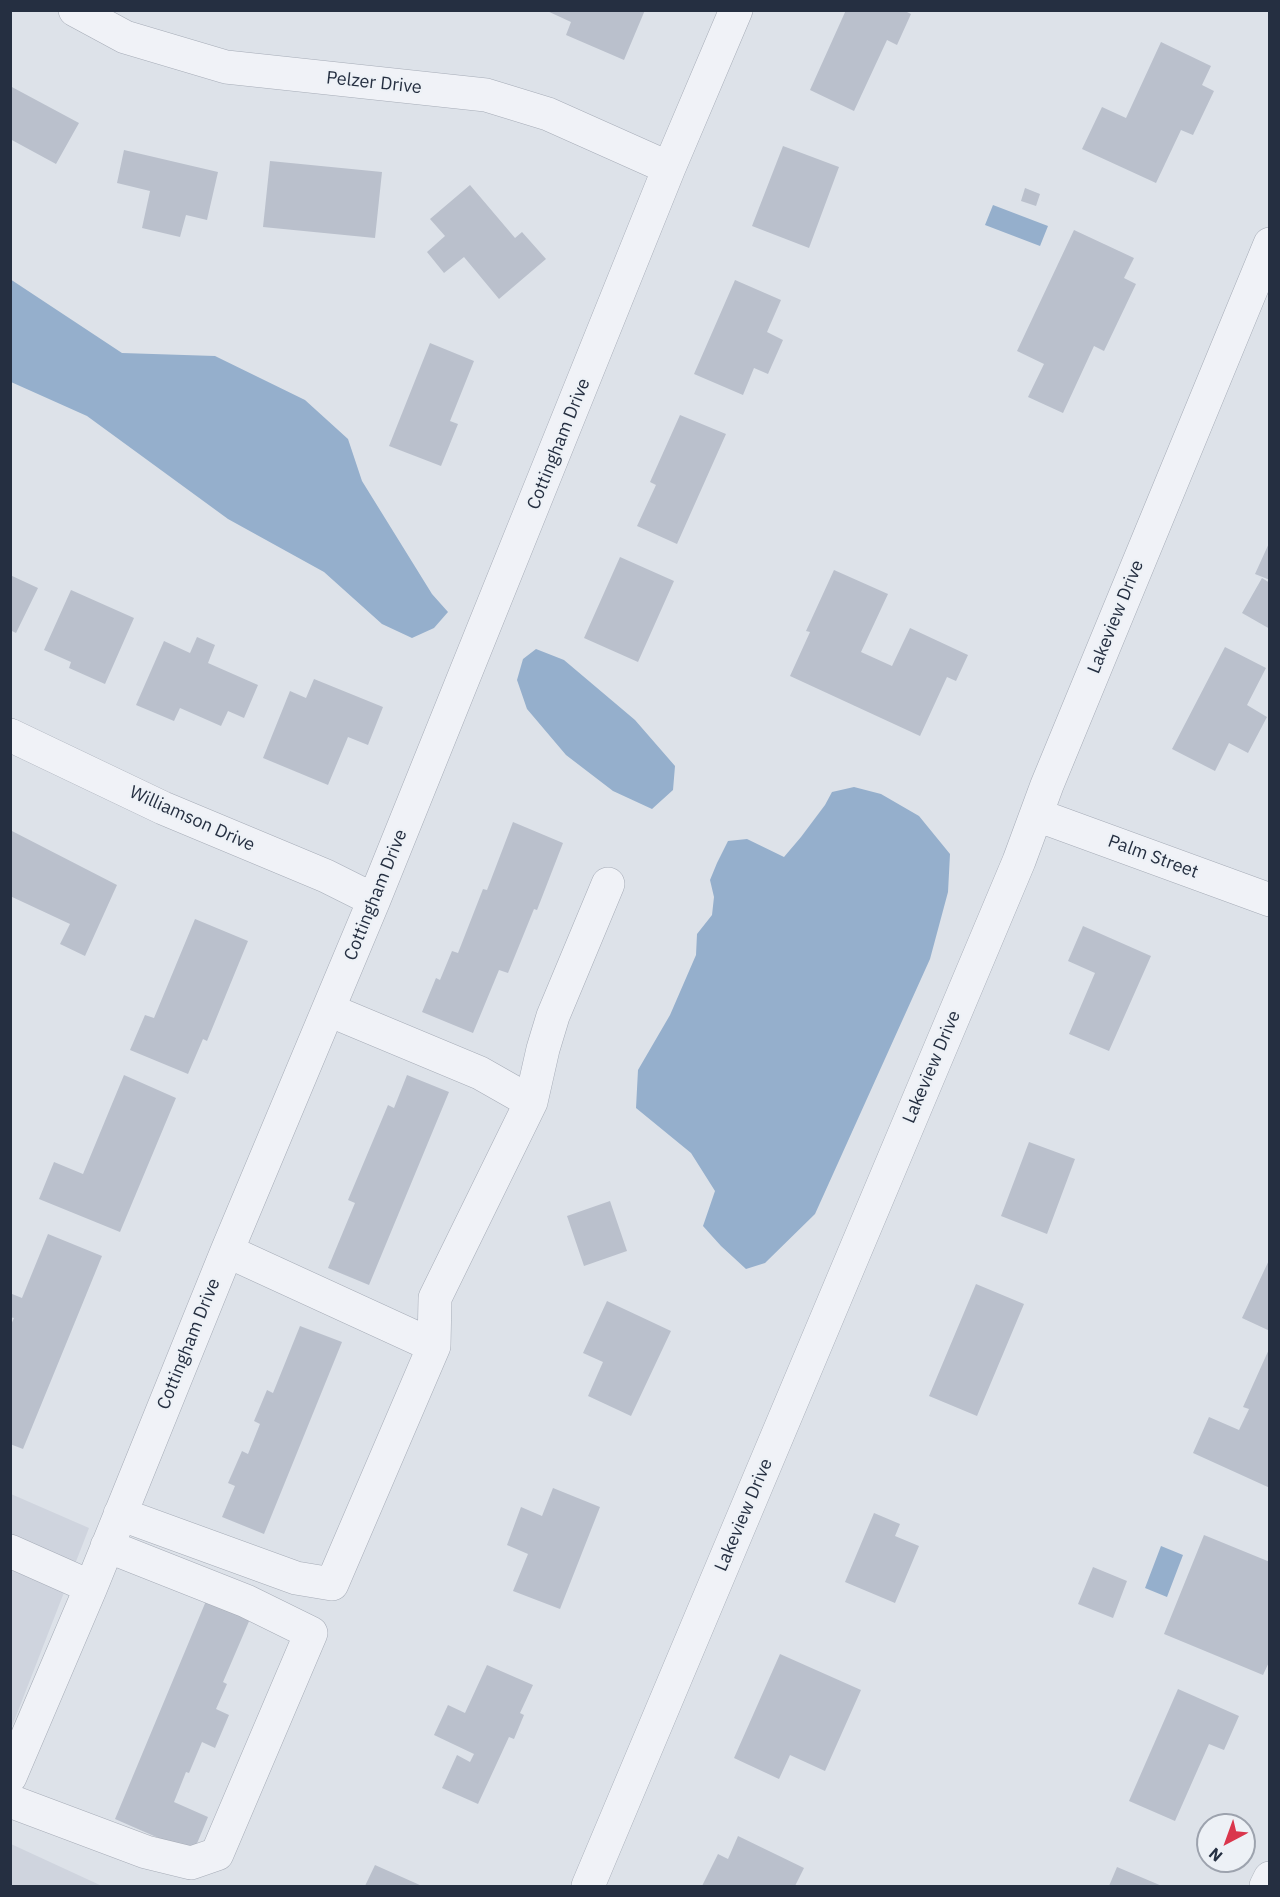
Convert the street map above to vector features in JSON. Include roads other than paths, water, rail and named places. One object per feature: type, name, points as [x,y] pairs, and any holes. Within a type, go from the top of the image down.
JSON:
[{"type":"street","name":"Pelzer Drive","points":[[75,10],[125,37],[226,67],[486,95],[548,114],[669,168]]},
{"type":"street","name":"Cottingham Drive","points":[[10,1777],[91,1587],[227,1251],[374,900],[669,168],[736,10]]},
{"type":"street","name":"Lakeview Drive","points":[[588,1887],[1037,815],[1047,785],[1269,244]]},
{"type":"street","name":"Williamson Drive","points":[[10,735],[172,812],[326,876],[374,900]]},
{"type":"street","name":"Palm Street","points":[[1037,815],[1269,900]]},
{"type":"street","points":[[120,1514],[296,1578],[332,1584],[434,1346],[435,1298],[531,1101],[553,1016],[608,884]]},
{"type":"street","points":[[328,1010],[480,1073],[531,1101]]},
{"type":"street","points":[[227,1251],[434,1346]]},
{"type":"street","points":[[10,1801],[146,1852],[191,1863],[217,1854],[310,1633],[246,1601],[107,1546]]},
{"type":"street","points":[[10,1551],[91,1587]]},
{"type":"street","points":[[1266,1887],[1269,1878]]},
{"type":"water","points":[[993,205],[1048,226],[1040,246],[985,225]]},
{"type":"water","points":[[10,279],[122,353],[215,356],[305,400],[348,439],[362,481],[432,594],[448,612],[434,628],[412,638],[382,624],[324,572],[228,519],[87,416],[11,382]]},
{"type":"water","points":[[536,649],[564,660],[635,720],[675,766],[673,790],[652,809],[613,791],[566,755],[527,709],[517,680],[523,659]]},
{"type":"water","points":[[854,787],[881,794],[919,816],[950,854],[948,892],[930,959],[815,1214],[765,1263],[746,1269],[703,1226],[715,1191],[691,1153],[636,1108],[638,1070],[670,1015],[696,955],[697,934],[712,915],[714,897],[710,880],[728,841],[747,839],[784,857],[825,805],[832,792]]},
{"type":"water","points":[[1161,1546],[1183,1555],[1167,1597],[1145,1588]]}]
